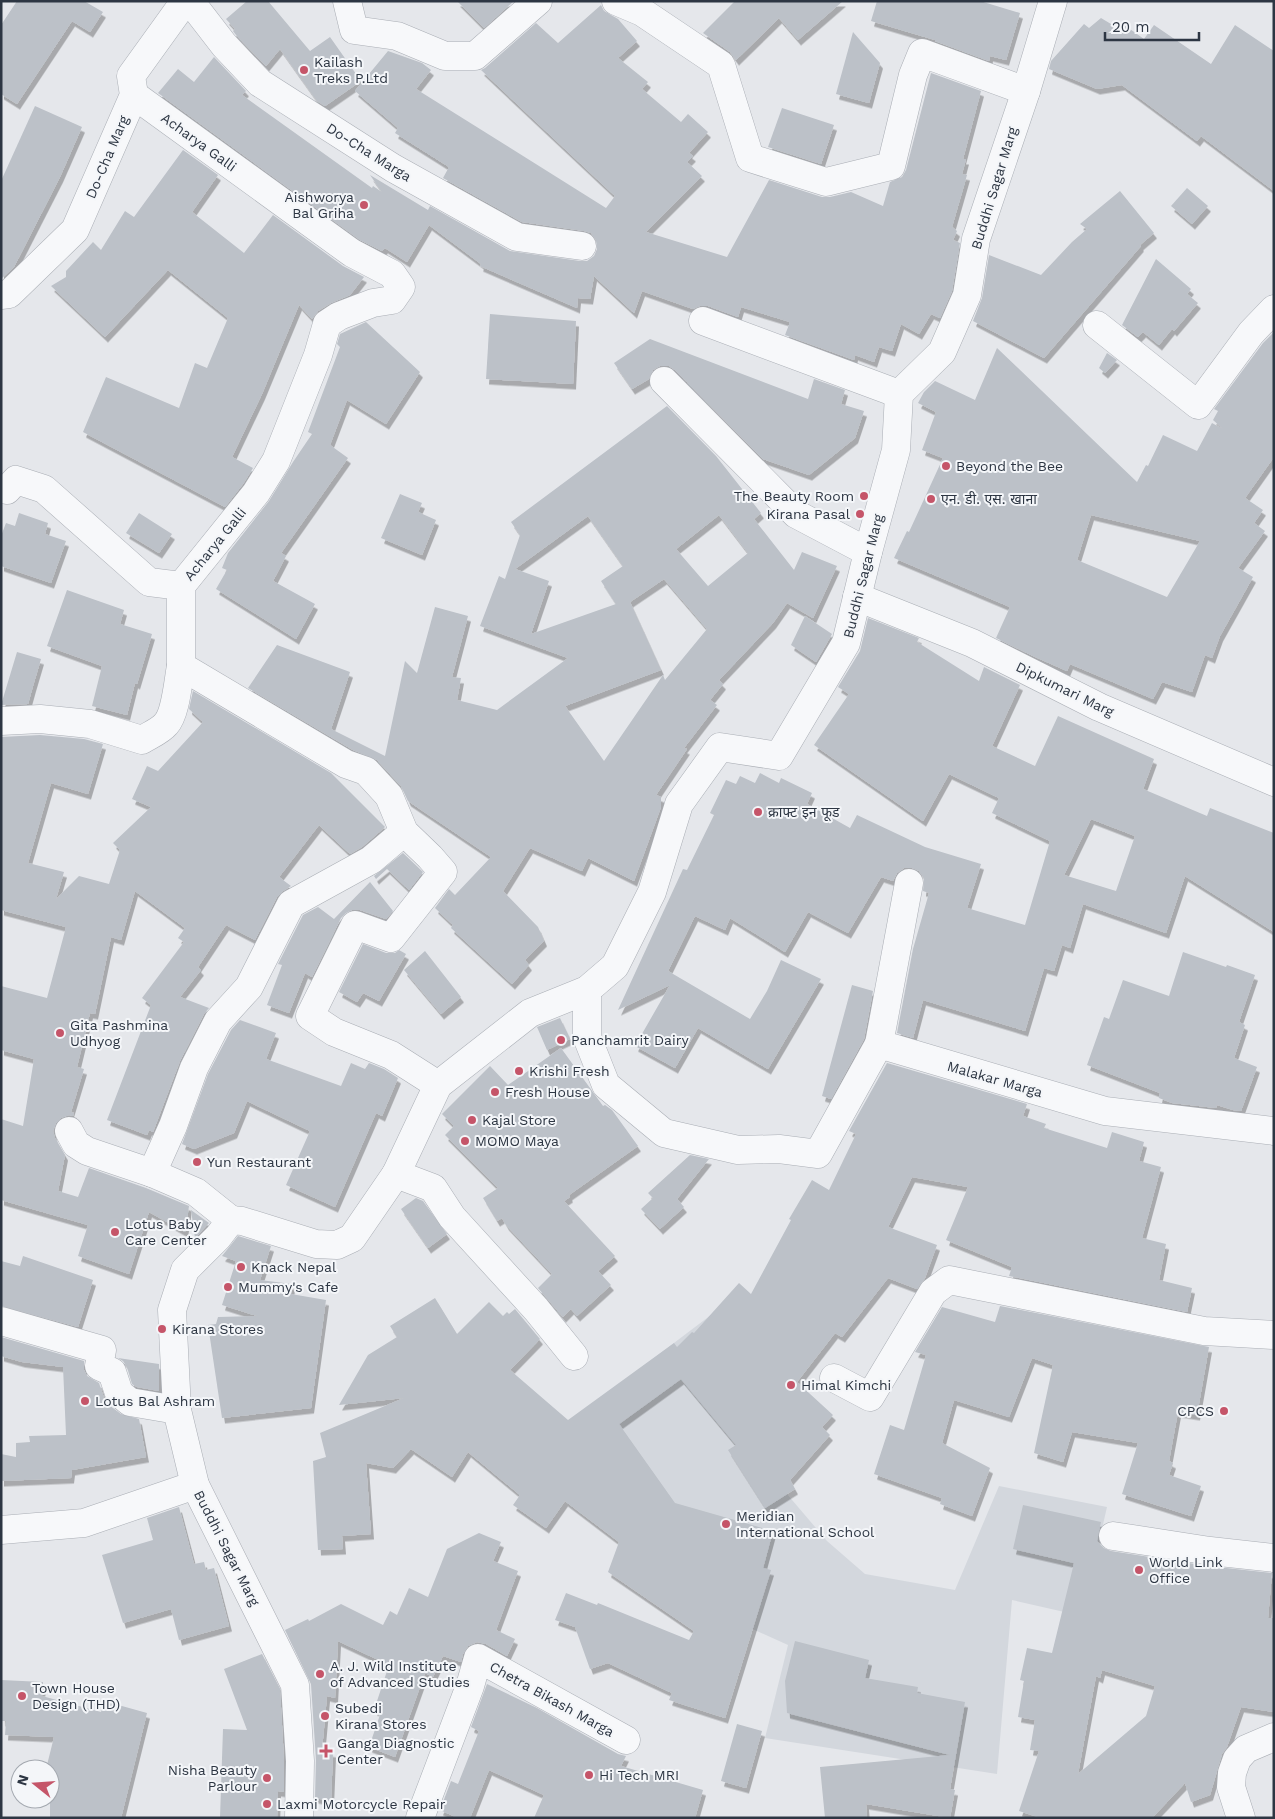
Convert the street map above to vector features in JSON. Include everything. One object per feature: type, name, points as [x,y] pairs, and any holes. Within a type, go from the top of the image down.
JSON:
[{"type":"street","name":"Do-Cha Marg","points":[[1,295],[9,294],[75,230],[134,95],[131,76],[185,1]]},
{"type":"street","name":"Do-Cha Marga","points":[[190,1],[224,45],[260,83],[393,168],[517,237],[582,246]]},
{"type":"street","points":[[347,1],[354,30],[397,36],[445,56],[475,56],[538,1]]},
{"type":"street","points":[[616,1],[642,12],[721,65],[750,158],[826,182],[891,166],[913,75],[922,53],[1026,91]]},
{"type":"street","name":"Buddhi Sagar Marg","points":[[298,1818],[300,1761],[295,1685],[195,1485],[177,1410],[172,1310],[185,1270],[218,1237],[231,1220],[242,1221],[316,1244],[337,1245],[352,1238],[396,1174],[438,1085],[530,1013],[587,990],[615,966],[652,892],[679,804],[720,747],[779,756],[846,643],[868,552],[896,450],[899,394],[942,352],[967,296],[976,239],[1026,91],[1053,1]]},
{"type":"street","name":"Acharya Galli","points":[[1,721],[40,719],[90,724],[142,740],[164,726],[168,721],[174,703],[181,666],[181,586],[256,492],[276,461],[318,355],[327,324],[339,316],[373,303],[392,300],[401,287],[392,274],[352,253],[134,95]]},
{"type":"street","points":[[1097,325],[1198,405],[1251,333],[1274,309]]},
{"type":"street","points":[[703,321],[899,394]]},
{"type":"street","points":[[664,382],[796,514],[868,552]]},
{"type":"street","points":[[1,489],[7,490],[16,480],[44,489],[149,582],[181,586]]},
{"type":"street","name":"Dipkumari Marg","points":[[857,597],[972,643],[1099,707],[1274,782]]},
{"type":"street","points":[[181,666],[346,764],[366,771],[388,796],[404,832],[443,872],[391,938],[355,925],[310,1016],[334,1032],[391,1055],[438,1085]]},
{"type":"street","points":[[152,1173],[194,1068],[218,1021],[249,987],[290,904],[371,860],[404,832]]},
{"type":"street","points":[[587,990],[587,1038],[606,1085],[664,1133],[738,1150],[779,1149],[818,1154],[879,1044],[909,883]]},
{"type":"street","name":"Malakar Marga","points":[[879,1044],[1105,1111],[1274,1131]]},
{"type":"street","points":[[69,1130],[76,1144],[87,1151],[152,1173],[196,1192],[231,1220]]},
{"type":"street","points":[[396,1174],[433,1188],[452,1217],[536,1309],[574,1356]]},
{"type":"street","points":[[834,1378],[870,1397],[933,1292],[949,1280],[1204,1331],[1274,1335]]},
{"type":"street","points":[[1,1322],[102,1350],[99,1366],[112,1372],[119,1393],[130,1402],[177,1410]]},
{"type":"street","points":[[1,1530],[84,1523],[195,1485]]},
{"type":"street","points":[[1113,1536],[1210,1551],[1274,1558]]},
{"type":"street","name":"Chetra Bikash Marga","points":[[420,1818],[470,1686],[478,1658],[626,1740]]},
{"type":"street","points":[[1241,1818],[1231,1787],[1232,1773],[1237,1760],[1246,1749],[1274,1737]]},
{"type":"shaded area","name":"Meridian International School","points":[[736,1296],[754,1444],[787,1494],[827,1541],[865,1574],[955,1590],[999,1486],[1107,1507],[1082,1616],[1012,1600],[997,1774],[765,1738],[788,1645],[726,1617],[563,1427]]},
{"type":"building","points":[[17,1],[84,1],[103,12],[90,32],[72,21],[17,104],[1,94],[1,25]]},
{"type":"building","points":[[247,1],[268,1],[310,51],[330,37],[361,81],[325,106],[317,101],[280,49],[266,66],[236,35],[233,31],[235,29],[226,19]]},
{"type":"building","points":[[457,1],[514,1],[484,28]]},
{"type":"building","points":[[735,1],[843,1],[798,40],[779,18],[736,60],[730,52],[703,33]]},
{"type":"building","points":[[877,1],[980,1],[1020,13],[1006,60],[990,56],[989,61],[935,40],[871,21]]},
{"type":"building","points":[[601,5],[604,11],[618,19],[637,41],[618,58],[648,82],[642,89],[681,122],[688,114],[708,132],[689,153],[693,156],[687,162],[702,176],[646,232],[727,257],[769,180],[822,197],[851,192],[883,206],[890,182],[902,177],[906,170],[931,73],[981,91],[963,159],[966,159],[962,174],[967,175],[952,227],[957,231],[953,240],[960,243],[952,291],[940,318],[931,314],[919,334],[901,324],[892,351],[879,347],[874,362],[855,355],[854,360],[785,335],[790,322],[741,307],[738,317],[708,306],[700,306],[693,309],[642,291],[634,313],[594,276],[590,299],[578,298],[577,308],[480,266],[481,264],[429,225],[407,262],[385,248],[382,251],[360,240],[158,93],[178,69],[194,82],[214,57],[246,91],[242,95],[372,188],[373,186],[382,192],[370,175],[428,210],[430,206],[510,251],[587,261],[594,256],[597,249],[596,240],[591,233],[522,222],[443,178],[449,167],[395,133],[398,128],[355,91],[388,51],[422,63],[431,70],[416,89],[606,208],[615,196],[481,70],[536,23],[558,43]]},
{"type":"building","points":[[1101,18],[1116,27],[1120,22],[1144,39],[1154,25],[1211,64],[1235,25],[1274,51],[1274,191],[1201,136],[1197,141],[1122,85],[1097,89],[1049,69],[1051,61],[1084,24],[1089,28]]},
{"type":"building","points":[[853,32],[880,63],[869,103],[836,94]]},
{"type":"building","points":[[35,106],[82,127],[60,177],[14,267],[1,279],[1,181]]},
{"type":"building","points":[[782,108],[834,125],[821,164],[768,147]]},
{"type":"building","points":[[183,150],[218,175],[192,212],[244,253],[273,215],[343,266],[364,277],[350,295],[318,311],[312,319],[299,305],[262,394],[232,457],[253,468],[225,507],[83,432],[106,377],[179,408],[195,363],[207,368],[228,318],[168,270],[105,337],[51,286],[66,277],[66,271],[93,242],[101,250],[125,211],[134,217]]},
{"type":"building","points":[[1187,188],[1208,206],[1192,224],[1171,206]]},
{"type":"building","points":[[1120,191],[1154,233],[1140,245],[1044,358],[973,321],[982,298],[989,255],[1041,275],[1087,229],[1080,224]]},
{"type":"building","points":[[1156,259],[1191,289],[1187,294],[1198,303],[1159,345],[1143,332],[1138,337],[1122,325]]},
{"type":"building","points":[[490,314],[576,321],[573,384],[486,379]]},
{"type":"building","points":[[366,322],[420,372],[386,424],[347,400],[330,445],[348,458],[281,553],[286,556],[273,581],[315,604],[296,639],[216,589],[227,570],[222,568],[228,553],[269,501],[312,434],[308,432],[340,347],[337,344],[340,334]]},
{"type":"building","points":[[1274,332],[1274,457],[1245,498],[1263,510],[1254,523],[1265,531],[1238,568],[1253,577],[1220,636],[1212,658],[1205,655],[1192,692],[1162,682],[1153,699],[1070,664],[1067,671],[1033,656],[996,638],[1010,607],[894,558],[907,531],[909,532],[943,458],[922,450],[936,412],[918,403],[924,392],[935,381],[975,400],[997,348],[1137,482],[1146,465],[1148,466],[1163,435],[1197,451],[1212,423],[1223,429],[1213,420],[1218,411],[1214,409],[1263,343]],"holes":[[[1091,515],[1200,541],[1167,597],[1077,560]]]},
{"type":"building","points":[[650,339],[808,399],[814,379],[845,390],[841,404],[864,411],[855,438],[809,475],[763,459],[669,366],[660,366],[653,370],[649,379],[632,389],[614,363]]},
{"type":"building","points":[[1107,353],[1117,360],[1105,373],[1099,368]]},
{"type":"building","points":[[667,406],[716,456],[761,513],[754,519],[794,570],[802,552],[837,566],[813,618],[787,603],[773,623],[719,680],[723,684],[710,700],[717,705],[684,748],[687,749],[656,795],[661,797],[661,807],[634,881],[588,858],[582,871],[530,848],[503,891],[538,927],[544,941],[525,960],[529,965],[512,984],[451,928],[453,925],[435,908],[449,889],[455,895],[491,857],[408,801],[401,786],[377,760],[353,750],[248,688],[277,645],[350,672],[331,729],[385,756],[405,661],[417,673],[435,607],[468,616],[452,677],[461,678],[457,700],[497,710],[568,658],[480,626],[499,576],[505,579],[520,535],[511,522]],"holes":[[[719,515],[748,553],[708,586],[676,549]],[[588,516],[623,566],[601,581],[616,604],[531,634],[549,581],[515,569]],[[664,579],[707,629],[665,680],[663,675],[604,761],[565,706],[661,670],[630,602]]]},
{"type":"building","points":[[400,494],[422,503],[418,512],[436,520],[422,555],[381,538]]},
{"type":"building","points":[[19,513],[48,523],[45,534],[66,541],[51,583],[1,566],[1,536],[6,523],[15,526]]},
{"type":"building","points":[[139,513],[172,534],[159,553],[126,533]]},
{"type":"building","points":[[67,590],[124,610],[120,624],[152,634],[137,684],[135,683],[127,715],[92,706],[102,666],[47,646]]},
{"type":"building","points":[[805,616],[832,634],[816,662],[791,645]]},
{"type":"building","points":[[868,618],[919,638],[917,642],[979,681],[984,667],[1020,685],[992,746],[1035,766],[1058,716],[1154,759],[1143,789],[1207,816],[1210,808],[1274,833],[1274,932],[1185,876],[1166,933],[1083,904],[1070,948],[1062,945],[1054,971],[1044,968],[1025,1031],[923,1000],[913,1038],[897,1033],[913,949],[929,893],[923,891],[924,878],[919,871],[912,868],[904,868],[897,873],[893,881],[881,877],[848,933],[808,912],[785,952],[730,918],[725,930],[695,916],[668,971],[750,1019],[767,991],[781,960],[821,979],[768,1069],[698,1028],[675,1068],[635,1046],[670,985],[618,1010],[683,869],[687,870],[714,815],[710,813],[726,780],[736,784],[740,776],[755,783],[760,773],[779,783],[781,778],[812,793],[807,804],[850,828],[857,815],[925,847],[981,864],[967,908],[1025,925],[1050,841],[992,813],[999,798],[949,774],[923,821],[814,745],[849,694],[838,687],[860,651]],"holes":[[[1091,819],[1135,836],[1116,891],[1064,875]]]},
{"type":"building","points":[[17,652],[41,659],[28,704],[1,705]]},
{"type":"building","points":[[193,691],[331,773],[385,827],[362,847],[350,854],[319,825],[279,877],[291,886],[277,897],[255,940],[226,925],[198,967],[201,970],[180,997],[209,1008],[204,1014],[180,1061],[153,1132],[149,1130],[147,1135],[107,1120],[151,1005],[142,998],[184,942],[178,938],[185,928],[135,891],[121,940],[111,937],[95,1014],[90,1013],[77,1067],[84,1069],[71,1112],[74,1113],[73,1116],[69,1115],[61,1118],[56,1123],[53,1131],[65,1155],[58,1191],[78,1197],[89,1168],[146,1188],[189,1206],[185,1232],[149,1212],[129,1274],[78,1256],[88,1225],[1,1200],[1,1119],[23,1126],[34,1059],[1,1050],[1,986],[47,998],[66,927],[1,910],[1,737],[40,735],[84,739],[103,744],[88,794],[51,783],[28,863],[64,872],[56,899],[79,876],[109,884],[120,850],[113,843],[151,807],[132,799],[147,766],[158,771],[203,722],[189,709]]},
{"type":"building","points":[[403,853],[423,872],[409,890],[387,869],[376,879],[374,876]]},
{"type":"building","points":[[370,882],[393,911],[386,919],[360,910],[352,910],[346,913],[341,918],[312,977],[305,973],[289,1013],[267,1005],[282,965],[278,964],[303,915],[318,907],[334,919]]},
{"type":"building","points":[[363,944],[386,953],[395,953],[399,950],[406,954],[379,1001],[363,993],[357,1002],[339,992]]},
{"type":"building","points":[[425,951],[461,997],[441,1014],[404,970]]},
{"type":"building","points":[[1183,952],[1255,975],[1239,1022],[1245,1025],[1234,1058],[1257,1067],[1241,1111],[1217,1105],[1216,1108],[1172,1103],[1159,1098],[1160,1093],[1087,1065],[1104,1017],[1109,1019],[1123,980],[1169,996]]},
{"type":"building","points":[[852,985],[873,991],[864,1039],[831,1099],[822,1096]]},
{"type":"building","points":[[560,1018],[570,1039],[547,1050],[537,1027]]},
{"type":"building","points":[[240,1020],[276,1033],[266,1059],[341,1086],[351,1063],[365,1069],[369,1063],[384,1069],[398,1078],[382,1116],[376,1113],[335,1207],[286,1185],[310,1131],[247,1101],[234,1133],[194,1149],[182,1144],[208,1074],[231,1030]]},
{"type":"building","points":[[561,1048],[603,1106],[605,1105],[612,1110],[638,1146],[569,1195],[570,1197],[564,1201],[615,1256],[598,1271],[611,1285],[577,1316],[571,1309],[563,1317],[538,1288],[552,1274],[506,1225],[502,1218],[497,1221],[483,1198],[498,1188],[445,1135],[454,1126],[442,1114],[490,1066],[508,1085]]},
{"type":"building","points":[[887,1063],[1027,1104],[1023,1116],[1046,1124],[1044,1128],[1107,1148],[1112,1132],[1144,1142],[1139,1161],[1161,1167],[1142,1238],[1166,1244],[1159,1280],[1192,1288],[1187,1312],[1009,1276],[1012,1267],[946,1240],[968,1187],[912,1177],[888,1227],[937,1245],[925,1278],[917,1289],[888,1278],[842,1337],[835,1333],[797,1382],[833,1415],[822,1427],[830,1435],[790,1480],[795,1489],[765,1508],[728,1450],[736,1445],[681,1379],[619,1424],[675,1503],[773,1531],[763,1568],[771,1570],[725,1718],[669,1700],[672,1693],[608,1663],[590,1669],[575,1627],[555,1620],[566,1593],[597,1605],[598,1603],[689,1640],[694,1631],[608,1572],[619,1542],[565,1501],[546,1528],[513,1505],[520,1495],[468,1452],[452,1477],[411,1449],[393,1468],[366,1463],[371,1534],[342,1536],[343,1549],[318,1550],[313,1461],[326,1457],[320,1433],[404,1398],[339,1405],[368,1355],[397,1337],[390,1326],[435,1298],[457,1334],[489,1302],[503,1316],[515,1309],[540,1339],[510,1370],[568,1420],[674,1343],[677,1347],[692,1332],[694,1333],[739,1283],[751,1294],[791,1220],[789,1219],[812,1180],[829,1190],[856,1134],[849,1131]]},
{"type":"building","points":[[690,1155],[709,1159],[677,1199],[684,1207],[660,1229],[641,1209],[653,1198],[648,1193]]},
{"type":"building","points":[[416,1198],[423,1201],[447,1234],[428,1248],[401,1209]]},
{"type":"building","points":[[191,1210],[209,1223],[195,1238]]},
{"type":"building","points":[[238,1236],[271,1246],[260,1280],[292,1284],[291,1294],[326,1300],[311,1408],[222,1418],[208,1325],[216,1324],[218,1317],[257,1316],[222,1305],[236,1261],[222,1256]]},
{"type":"building","points":[[23,1256],[93,1280],[78,1327],[1,1306],[1,1261],[20,1266]]},
{"type":"building","points":[[1000,1306],[1209,1347],[1197,1415],[1178,1412],[1169,1461],[1173,1463],[1169,1475],[1201,1486],[1191,1516],[1122,1494],[1138,1443],[1072,1432],[1063,1462],[1034,1453],[1053,1365],[1032,1358],[1009,1417],[954,1400],[942,1443],[990,1468],[972,1516],[940,1504],[942,1498],[874,1474],[890,1425],[904,1430],[926,1355],[915,1352],[942,1307],[995,1322]]},
{"type":"building","points":[[1,1337],[84,1361],[84,1370],[87,1376],[99,1383],[104,1398],[109,1405],[121,1414],[139,1419],[146,1457],[72,1470],[71,1478],[1,1481],[1,1454],[16,1457],[16,1443],[30,1442],[29,1436],[66,1435],[63,1367],[22,1362],[1,1356]]},
{"type":"building","points":[[118,1358],[159,1364],[159,1391],[137,1387],[132,1384],[127,1367]]},
{"type":"building","points":[[1023,1505],[1101,1522],[1097,1541],[1104,1548],[1111,1551],[1208,1566],[1272,1573],[1268,1618],[1274,1618],[1274,1712],[1241,1707],[1227,1747],[1222,1754],[1210,1795],[1191,1802],[1185,1783],[1152,1818],[1041,1818],[1019,1811],[1039,1751],[1030,1750],[1035,1720],[1018,1717],[1024,1681],[1020,1680],[1027,1648],[1052,1653],[1074,1563],[1013,1549]],"holes":[[[1102,1670],[1155,1686],[1146,1716],[1078,1774],[1096,1676],[1100,1678]]]},
{"type":"building","points":[[179,1507],[194,1564],[204,1562],[206,1570],[214,1568],[229,1626],[179,1640],[171,1609],[123,1623],[102,1555],[153,1540],[147,1518]]},
{"type":"building","points":[[479,1533],[501,1542],[493,1561],[518,1571],[496,1630],[515,1639],[507,1656],[486,1644],[477,1642],[468,1646],[461,1662],[443,1656],[433,1677],[425,1673],[395,1757],[369,1747],[381,1712],[374,1710],[389,1665],[338,1641],[335,1698],[327,1696],[322,1750],[333,1752],[331,1801],[315,1798],[316,1760],[311,1684],[285,1630],[308,1619],[309,1621],[341,1604],[383,1625],[390,1611],[397,1615],[409,1588],[428,1597],[447,1549]]},
{"type":"building","points":[[795,1641],[869,1660],[865,1678],[918,1687],[917,1693],[965,1702],[950,1789],[955,1790],[950,1818],[866,1804],[867,1818],[825,1818],[820,1767],[950,1755],[787,1713],[785,1681]]},
{"type":"building","points":[[262,1654],[280,1689],[284,1792],[278,1791],[277,1818],[220,1818],[223,1729],[247,1730],[224,1669]]},
{"type":"building","points":[[1,1680],[43,1682],[42,1696],[101,1712],[104,1701],[147,1713],[121,1818],[50,1818],[50,1809],[60,1809],[60,1759],[48,1759],[54,1737],[5,1735],[6,1721],[2,1721]]},
{"type":"building","points":[[487,1684],[537,1708],[618,1754],[626,1756],[621,1766],[703,1790],[695,1818],[534,1818],[544,1795],[489,1770],[470,1818],[458,1818],[440,1810],[451,1781],[458,1784],[479,1731],[471,1727]]},
{"type":"building","points":[[737,1724],[762,1731],[746,1788],[721,1781]]},
{"type":"place","name":"Kailash Treks P.Ltd","points":[[304,70]]},
{"type":"place","name":"Aishworya Bal Griha","points":[[364,205]]},
{"type":"place","name":"Beyond the Bee","points":[[946,466]]},
{"type":"place","name":"The Beauty Room","points":[[864,496]]},
{"type":"place","name":"एन. डी. एस. खाना","points":[[931,499]]},
{"type":"place","name":"Kirana Pasal","points":[[860,514]]},
{"type":"place","name":"क्राफ्ट इन फूड","points":[[758,812]]},
{"type":"place","name":"Gita Pashmina Udhyog","points":[[60,1033]]},
{"type":"place","name":"Panchamrit Dairy","points":[[561,1040]]},
{"type":"place","name":"Krishi Fresh","points":[[519,1071]]},
{"type":"place","name":"Fresh House","points":[[495,1092]]},
{"type":"place","name":"Kajal Store","points":[[472,1120]]},
{"type":"place","name":"MOMO Maya","points":[[465,1141]]},
{"type":"place","name":"Yun Restaurant","points":[[197,1162]]},
{"type":"place","name":"Lotus Baby Care Center","points":[[115,1232]]},
{"type":"place","name":"Knack Nepal","points":[[241,1267]]},
{"type":"place","name":"Mummy's Cafe","points":[[228,1287]]},
{"type":"place","name":"Kirana Stores","points":[[162,1329]]},
{"type":"place","name":"Himal Kimchi","points":[[791,1385]]},
{"type":"place","name":"Lotus Bal Ashram","points":[[85,1401]]},
{"type":"place","name":"CPCS","points":[[1224,1411]]},
{"type":"place","name":"Meridian International School","points":[[726,1524]]},
{"type":"place","name":"World Link Office","points":[[1139,1570]]},
{"type":"place","name":"A. J. Wild Institute of Advanced Studies","points":[[320,1674]]},
{"type":"place","name":"Town House Design (THD)","points":[[22,1696]]},
{"type":"place","name":"Subedi Kirana Stores","points":[[325,1716]]},
{"type":"place","name":"Ganga Diagnostic Center","points":[[326,1751]]},
{"type":"place","name":"Hi Tech MRI","points":[[589,1775]]},
{"type":"place","name":"Nisha Beauty Parlour","points":[[267,1778]]},
{"type":"place","name":"Laxmi Motorcycle Repair","points":[[267,1804]]}]
